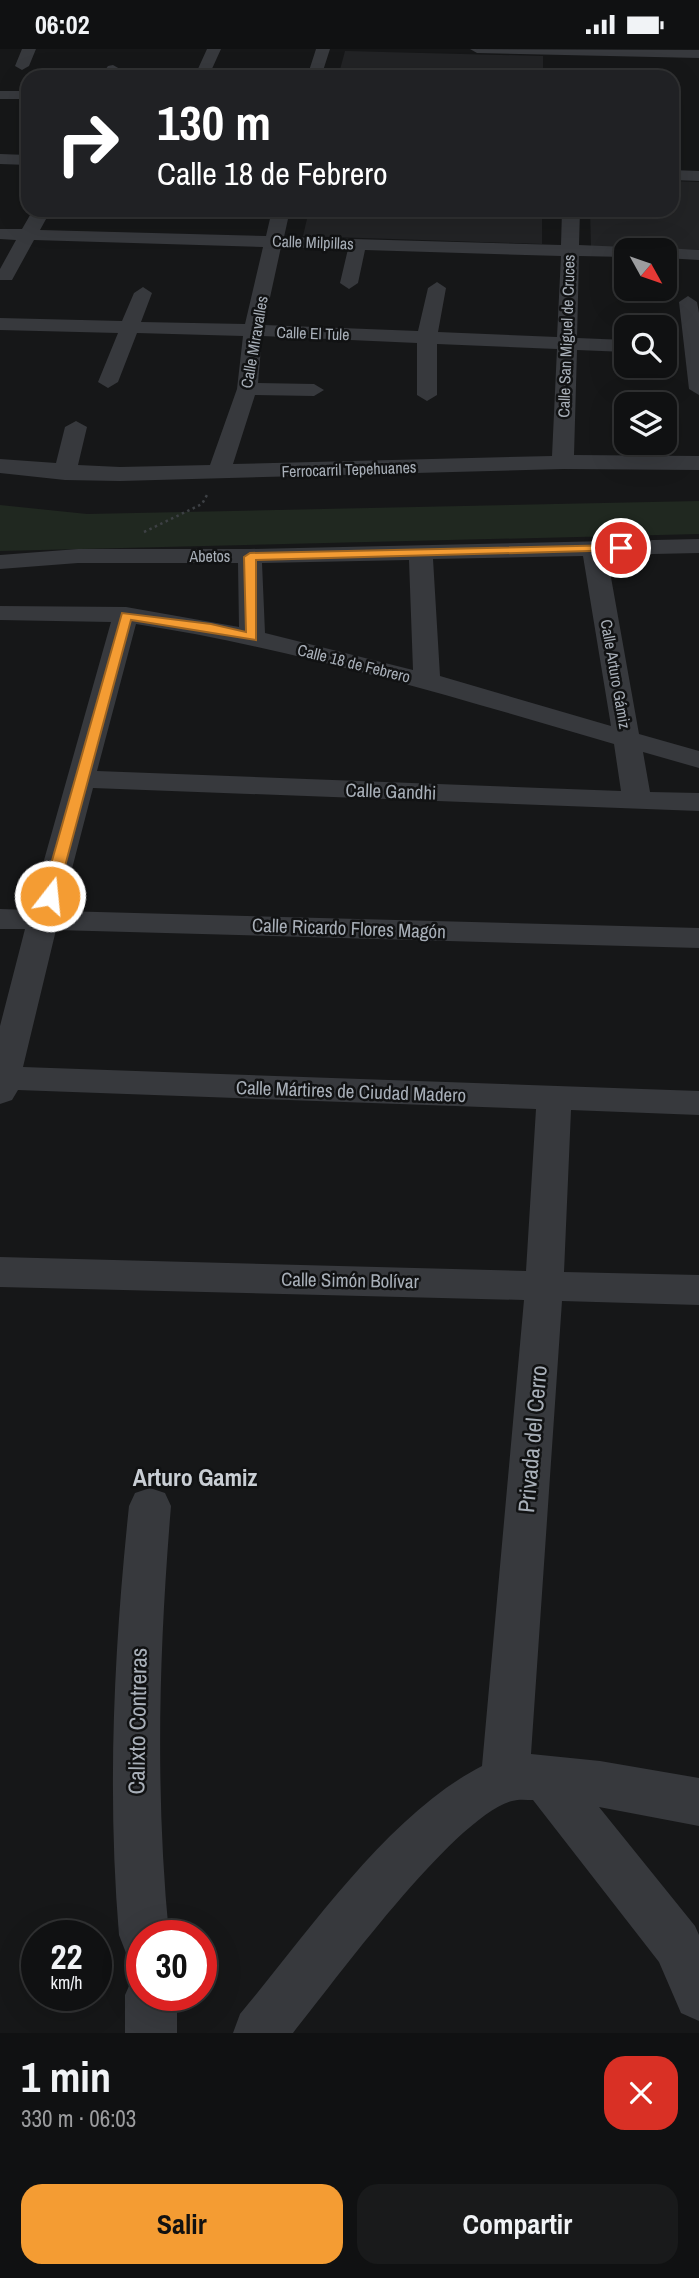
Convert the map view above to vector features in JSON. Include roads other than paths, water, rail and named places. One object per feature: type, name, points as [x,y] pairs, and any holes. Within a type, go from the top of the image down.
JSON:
[{"type":"street","points":[[22,66],[30,49]]},
{"type":"street","points":[[204,70],[214,49]]},
{"type":"street","points":[[316,70],[323,49]]},
{"type":"street","points":[[477,49],[571,55],[699,54]]},
{"type":"street","points":[[0,95],[21,95]]},
{"type":"street","points":[[0,159],[21,160]]},
{"type":"street","points":[[679,175],[699,176]]},
{"type":"street","points":[[5,276],[38,217]]},
{"type":"street","name":"Calle Miravalles","points":[[219,472],[247,389],[253,330],[279,217]]},
{"type":"street","name":"Calle San Miguel de Cruces","points":[[563,462],[570,217]]},
{"type":"street","name":"Calle Milpillas","points":[[0,235],[614,251]]},
{"type":"street","points":[[349,283],[358,243]]},
{"type":"street","points":[[677,254],[699,255]]},
{"type":"street","points":[[428,395],[427,337],[438,288]]},
{"type":"street","points":[[108,382],[143,293]]},
{"type":"street","points":[[688,302],[690,348],[699,389]]},
{"type":"street","name":"Calle El Tule","points":[[0,324],[253,330],[614,346]]},
{"type":"street","points":[[247,389],[314,390]]},
{"type":"street","points":[[65,473],[76,427]]},
{"type":"street","name":"Ferrocarril Tepehuanes","points":[[0,466],[65,473],[219,472],[563,462],[699,463]]},
{"type":"street","name":"Abetos","points":[[0,562],[78,556],[250,557],[699,546]]},
{"type":"street","name":"Calle Arturo Gámiz","points":[[594,548],[637,800]]},
{"type":"street","points":[[421,552],[427,681]]},
{"type":"street","points":[[250,557],[252,637]]},
{"type":"street","name":"Calle 18 de Febrero","points":[[0,613],[126,615],[211,628],[427,681],[699,761]]},
{"type":"street","points":[[2,1085],[43,919],[84,779],[126,615]]},
{"type":"street","name":"Calle Gandhi","points":[[84,779],[699,802]]},
{"type":"street","name":"Calle Ricardo Flores Magón","points":[[0,919],[699,938]]},
{"type":"street","name":"Calle Mártires de Ciudad Madero","points":[[2,1085],[699,1103]]},
{"type":"street","name":"Privada del Cerro","points":[[525,1778],[554,1099]]},
{"type":"street","name":"Calle Simón Bolívar","points":[[0,1272],[699,1290]]},
{"type":"street","name":"Calixto Contreras","points":[[142,1920],[135,1856],[135,1706],[150,1506]]},
{"type":"street","points":[[259,2033],[379,1888],[466,1802],[525,1778],[699,1801]]},
{"type":"street","points":[[525,1778],[677,1944],[699,1995]]},
{"type":"street","points":[[151,2011],[151,2033]]},
{"type":"district","name":"Arturo Gamiz","points":[[195,1477]]}]
